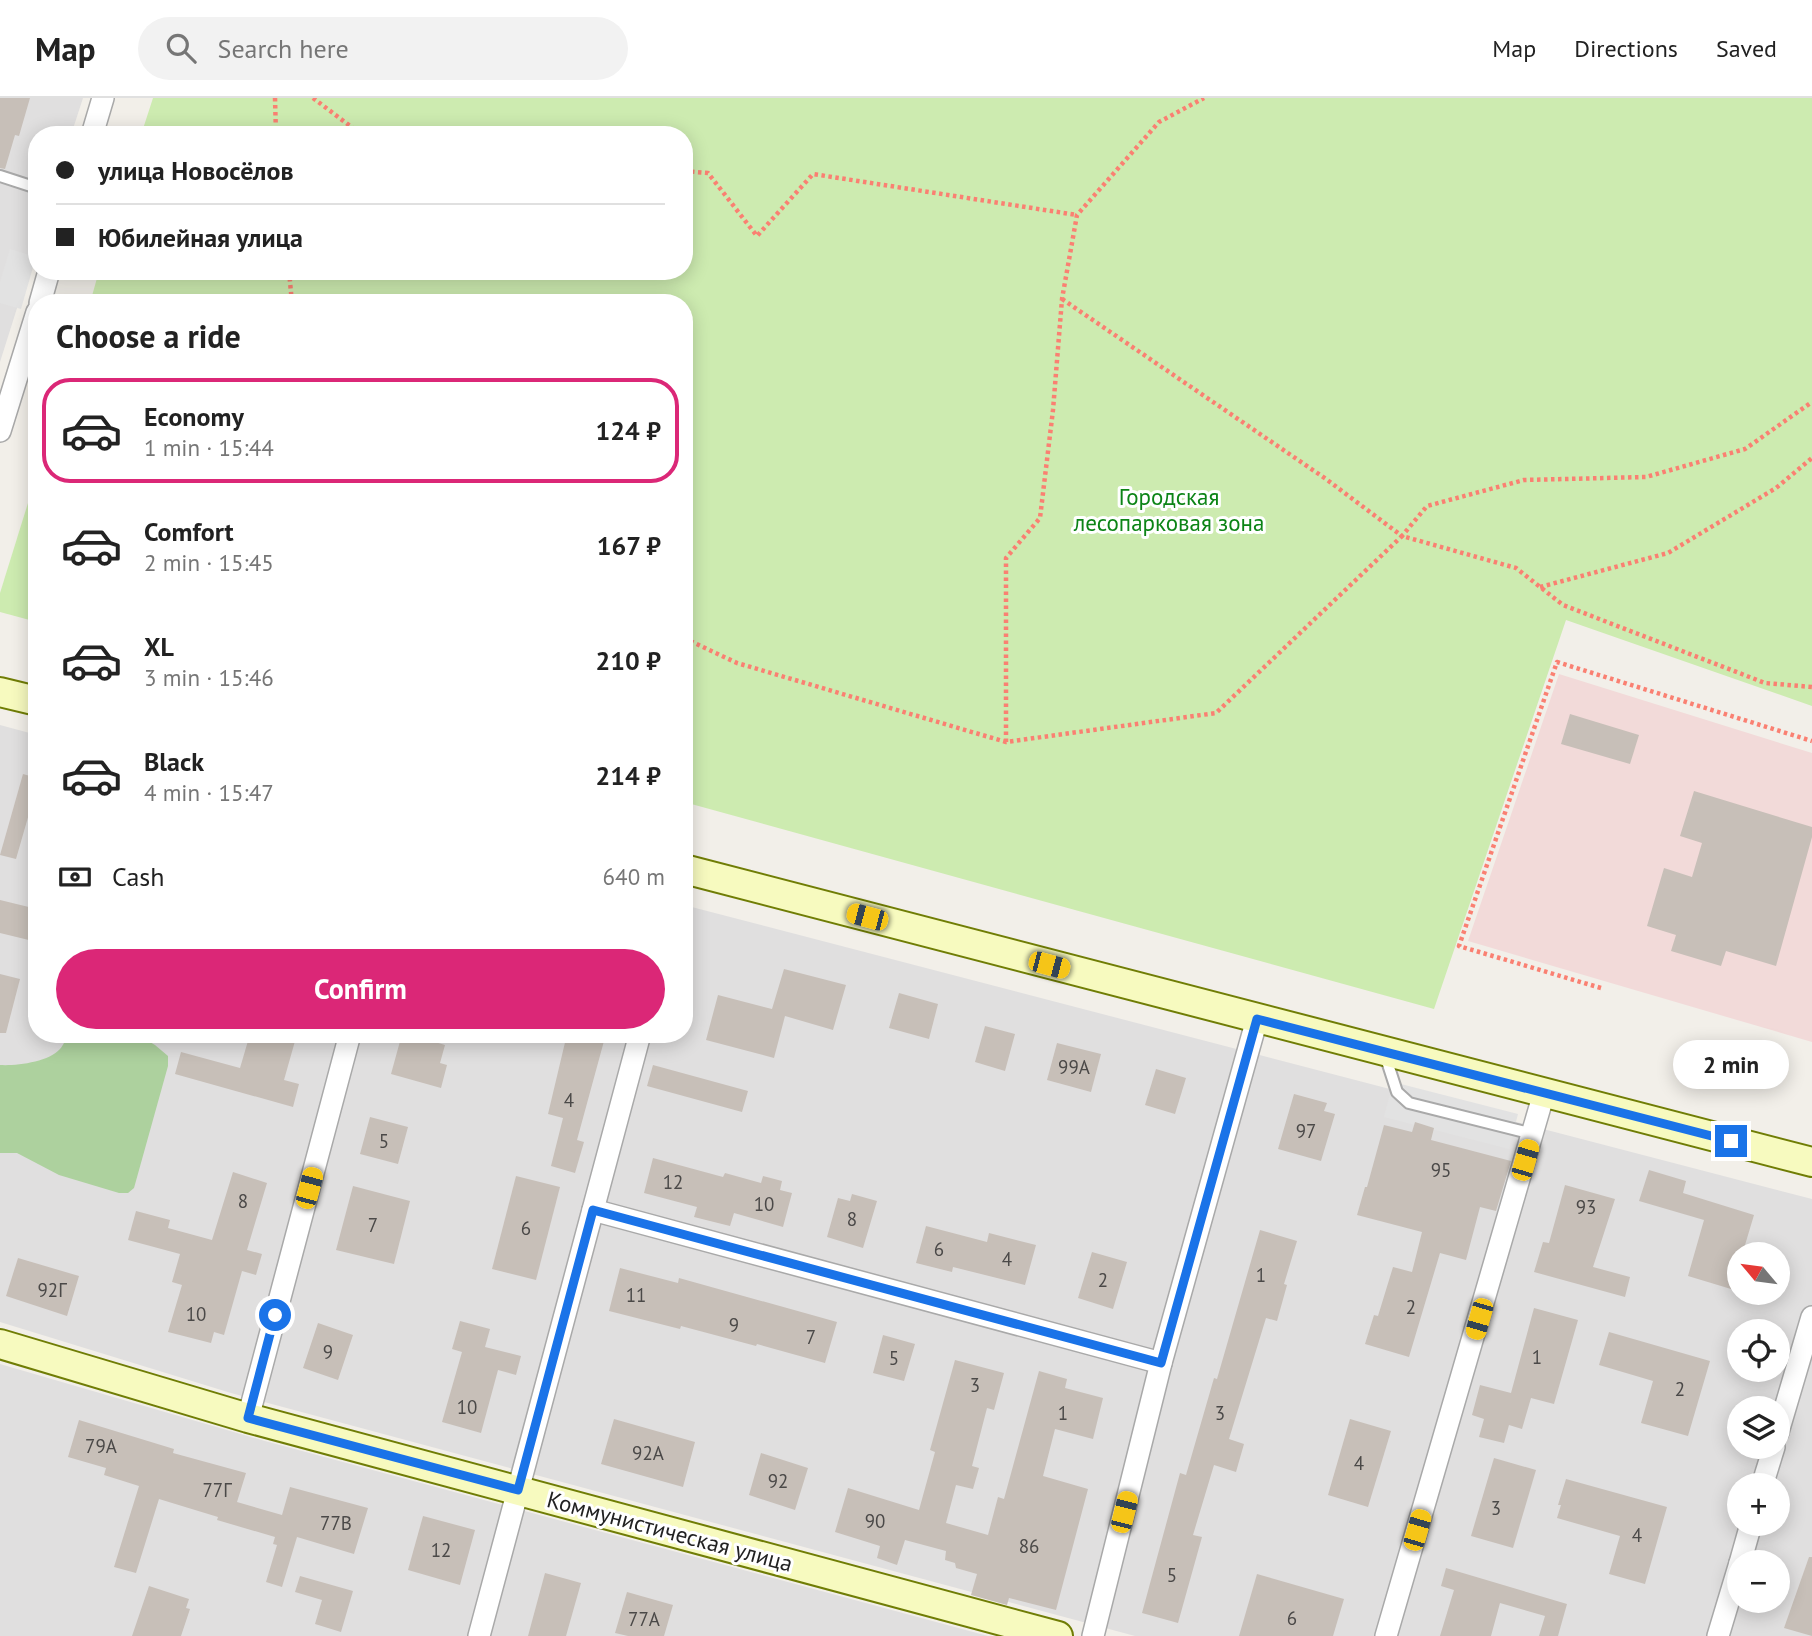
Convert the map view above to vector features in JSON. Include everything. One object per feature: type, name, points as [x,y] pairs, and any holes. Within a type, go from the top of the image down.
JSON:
[{"type":"street","points":[[95,126],[103,98]]},
{"type":"street","points":[[0,430],[28,341]]},
{"type":"street","points":[[0,692],[28,699]]},
{"type":"street","points":[[693,871],[1812,1163]]},
{"type":"street","points":[[1093,1636],[1161,1363],[1257,1019]]},
{"type":"street","points":[[248,1418],[348,1043]]},
{"type":"street","points":[[479,1636],[638,1043]]},
{"type":"street","points":[[1387,1636],[1544,1093]]},
{"type":"street","points":[[593,1210],[1161,1363]]},
{"type":"street","points":[[1789,1396],[1812,1317]]},
{"type":"street","name":"Коммунистическая улица","points":[[0,1344],[248,1418],[1058,1636]]},
{"type":"street","points":[[1718,1636],[1727,1606]]},
{"type":"lane","points":[[0,176],[28,185]]},
{"type":"lane","points":[[1384,1052],[1396,1092],[1409,1103],[1533,1134]]},
{"type":"path","points":[[275,98],[276,126]]},
{"type":"path","points":[[313,98],[350,126]]},
{"type":"path","points":[[1006,742],[1006,558],[1040,518],[1054,410],[1062,299],[1077,215],[1159,122],[1204,98]]},
{"type":"path","points":[[693,172],[708,173],[758,236],[813,174],[1077,215]]},
{"type":"path","points":[[1062,299],[1326,479],[1402,536],[1516,568],[1563,605],[1765,682],[1812,687]]},
{"type":"path","points":[[693,642],[737,663],[1006,742],[1216,712],[1402,536],[1427,506],[1524,480],[1646,477],[1745,449],[1812,402]]},
{"type":"path","points":[[1540,587],[1668,553],[1776,488],[1812,458]]},
{"type":"path","points":[[1601,988],[1459,946],[1557,662],[1812,741]]},
{"type":"shaded area","points":[[0,98],[83,98],[74,126],[28,126],[28,273],[0,362]]},
{"type":"shaded area","points":[[10,249],[28,255],[29,280],[21,309],[0,303],[0,282]]},
{"type":"shaded area","points":[[1559,674],[1812,753],[1812,1042],[1468,941]]},
{"type":"shaded area","points":[[0,725],[28,733],[28,1043],[693,1043],[693,907],[1812,1199],[1812,1636],[1135,1636],[231,1393],[0,1322]]},
{"type":"shaded area","points":[[1393,1082],[1518,1114],[1509,1149],[1384,1117]]},
{"type":"shaded area","points":[[0,1364],[265,1441],[988,1636],[0,1636]]},
{"type":"green space","name":"Городская лесопарковая зона","points":[[153,98],[1812,98],[1812,706],[1566,620],[1434,1009],[693,804],[693,294],[93,294],[96,280],[693,280],[693,126],[144,126]]},
{"type":"green space","points":[[28,503],[28,620],[0,612],[0,593]]},
{"type":"green space","points":[[64,1043],[152,1043],[168,1056],[168,1066],[134,1188],[128,1193],[119,1193],[59,1175],[17,1153],[0,1153],[0,1065],[40,1060],[61,1048]]},
{"type":"building","points":[[0,98],[30,98],[19,136],[15,135],[5,169],[0,168]]},
{"type":"building","points":[[1570,714],[1639,735],[1630,764],[1561,744]]},
{"type":"building","points":[[23,774],[28,775],[28,817],[16,859],[0,855]]},
{"type":"building","points":[[1694,791],[1812,827],[1812,837],[1776,966],[1726,951],[1721,966],[1671,951],[1676,935],[1647,926],[1664,868],[1692,877],[1702,843],[1680,836]]},
{"type":"building","points":[[0,900],[28,907],[28,940],[0,933]]},
{"type":"building","points":[[784,969],[846,985],[833,1030],[785,1016],[774,1058],[706,1040],[718,995],[772,1009]]},
{"type":"building","points":[[0,974],[20,979],[6,1033],[0,1033]]},
{"type":"building","points":[[899,993],[938,1004],[929,1039],[889,1028]]},
{"type":"building","points":[[985,1026],[1015,1034],[1005,1071],[975,1062]]},
{"type":"building","points":[[247,1043],[294,1043],[284,1080],[299,1084],[293,1107],[175,1074],[181,1052],[240,1068]]},
{"type":"building","points":[[400,1043],[445,1045],[440,1063],[447,1065],[441,1088],[391,1074]]},
{"type":"building","points":[[565,1043],[603,1043],[577,1140],[584,1142],[575,1173],[551,1166],[563,1118],[548,1114]]},
{"type":"building","points":[[1057,1043],[1101,1054],[1091,1092],[1047,1080]]},
{"type":"building","points":[[653,1065],[748,1091],[742,1112],[647,1086]]},
{"type":"building","points":[[1156,1069],[1186,1078],[1175,1114],[1145,1105]]},
{"type":"building","points":[[1294,1094],[1327,1103],[1324,1111],[1335,1114],[1321,1161],[1278,1149]]},
{"type":"building","points":[[370,1117],[408,1127],[398,1164],[360,1154]]},
{"type":"building","points":[[1415,1122],[1434,1128],[1431,1140],[1511,1161],[1496,1211],[1480,1207],[1466,1260],[1440,1253],[1409,1357],[1365,1344],[1374,1315],[1378,1316],[1393,1267],[1412,1272],[1422,1232],[1357,1215],[1384,1125],[1412,1132]]},
{"type":"building","points":[[653,1158],[723,1177],[725,1173],[761,1183],[763,1176],[782,1181],[780,1190],[792,1193],[783,1227],[734,1213],[730,1226],[694,1217],[697,1207],[644,1193]]},
{"type":"building","points":[[1649,1170],[1686,1181],[1683,1193],[1754,1215],[1746,1242],[1727,1242],[1727,1288],[1688,1276],[1704,1220],[1639,1201]]},
{"type":"building","points":[[233,1172],[267,1183],[247,1250],[262,1254],[256,1275],[242,1271],[224,1335],[214,1332],[211,1343],[168,1332],[182,1285],[172,1282],[180,1254],[128,1240],[136,1211],[170,1220],[168,1228],[212,1240]]},
{"type":"building","points":[[516,1176],[560,1187],[536,1280],[492,1269]]},
{"type":"building","points":[[1565,1185],[1615,1199],[1593,1267],[1630,1277],[1625,1297],[1534,1272],[1543,1242],[1549,1243]]},
{"type":"building","points":[[353,1186],[410,1201],[394,1264],[336,1250]]},
{"type":"building","points":[[852,1194],[877,1201],[863,1248],[827,1237],[838,1198],[850,1201]]},
{"type":"building","points":[[926,1226],[987,1242],[989,1233],[1036,1245],[1025,1285],[953,1267],[952,1272],[916,1263]]},
{"type":"building","points":[[1260,1230],[1297,1241],[1284,1284],[1287,1285],[1277,1321],[1266,1318],[1229,1439],[1244,1444],[1236,1472],[1214,1465],[1193,1535],[1202,1537],[1178,1623],[1142,1613],[1180,1473],[1186,1475]]},
{"type":"building","points":[[1092,1252],[1127,1262],[1113,1309],[1078,1298]]},
{"type":"building","points":[[18,1258],[79,1276],[67,1316],[6,1296]]},
{"type":"building","points":[[620,1268],[678,1283],[679,1278],[837,1322],[825,1363],[757,1344],[756,1346],[609,1311]]},
{"type":"building","points":[[1534,1308],[1578,1320],[1554,1404],[1531,1398],[1522,1429],[1509,1425],[1504,1443],[1479,1437],[1484,1419],[1472,1415],[1480,1385],[1511,1393]]},
{"type":"building","points":[[460,1321],[490,1329],[485,1347],[521,1356],[516,1375],[498,1370],[481,1433],[442,1422],[462,1352],[452,1349]]},
{"type":"building","points":[[318,1323],[353,1335],[338,1380],[303,1368]]},
{"type":"building","points":[[1609,1332],[1710,1361],[1688,1436],[1641,1423],[1653,1381],[1599,1365]]},
{"type":"building","points":[[883,1335],[915,1344],[904,1381],[873,1373]]},
{"type":"building","points":[[955,1360],[1004,1373],[994,1410],[987,1408],[972,1466],[979,1468],[973,1489],[956,1485],[946,1523],[988,1535],[998,1497],[1004,1499],[1039,1371],[1067,1379],[1065,1388],[1103,1398],[1093,1439],[1055,1429],[1043,1476],[1088,1489],[1056,1610],[1009,1598],[1007,1605],[971,1595],[977,1574],[956,1568],[955,1563],[945,1560],[946,1551],[905,1540],[897,1565],[877,1558],[880,1546],[835,1532],[848,1488],[919,1510],[935,1452],[930,1450]]},
{"type":"building","points":[[614,1419],[695,1442],[683,1487],[601,1464]]},
{"type":"building","points":[[1350,1419],[1391,1431],[1368,1507],[1328,1495]]},
{"type":"building","points":[[79,1420],[174,1449],[173,1453],[246,1473],[237,1502],[282,1515],[290,1487],[368,1508],[354,1554],[297,1537],[282,1587],[266,1582],[277,1545],[273,1544],[275,1537],[159,1499],[136,1573],[114,1567],[139,1486],[104,1475],[106,1468],[68,1457]]},
{"type":"building","points":[[761,1453],[808,1468],[795,1510],[749,1495]]},
{"type":"building","points":[[1494,1458],[1536,1470],[1513,1548],[1471,1536]]},
{"type":"building","points":[[1566,1479],[1667,1507],[1645,1584],[1609,1574],[1620,1536],[1557,1518]]},
{"type":"building","points":[[423,1516],[475,1530],[460,1585],[408,1570]]},
{"type":"building","points":[[1809,1557],[1812,1557],[1812,1636],[1784,1628]]},
{"type":"building","points":[[1446,1568],[1567,1604],[1558,1636],[1539,1636],[1545,1616],[1500,1603],[1491,1636],[1440,1636],[1454,1590],[1441,1586]]},
{"type":"building","points":[[545,1573],[581,1583],[566,1636],[528,1636]]},
{"type":"building","points":[[1257,1574],[1344,1599],[1333,1636],[1239,1636]]},
{"type":"building","points":[[300,1576],[353,1591],[341,1632],[315,1624],[322,1600],[295,1592]]},
{"type":"building","points":[[149,1586],[189,1599],[186,1608],[190,1609],[181,1636],[132,1636]]},
{"type":"building","points":[[627,1592],[673,1605],[664,1636],[628,1636],[615,1633]]},
{"type":"route","points":[[275,1315],[248,1418],[518,1490],[593,1210],[1161,1363],[1257,1019],[1731,1141]]}]
